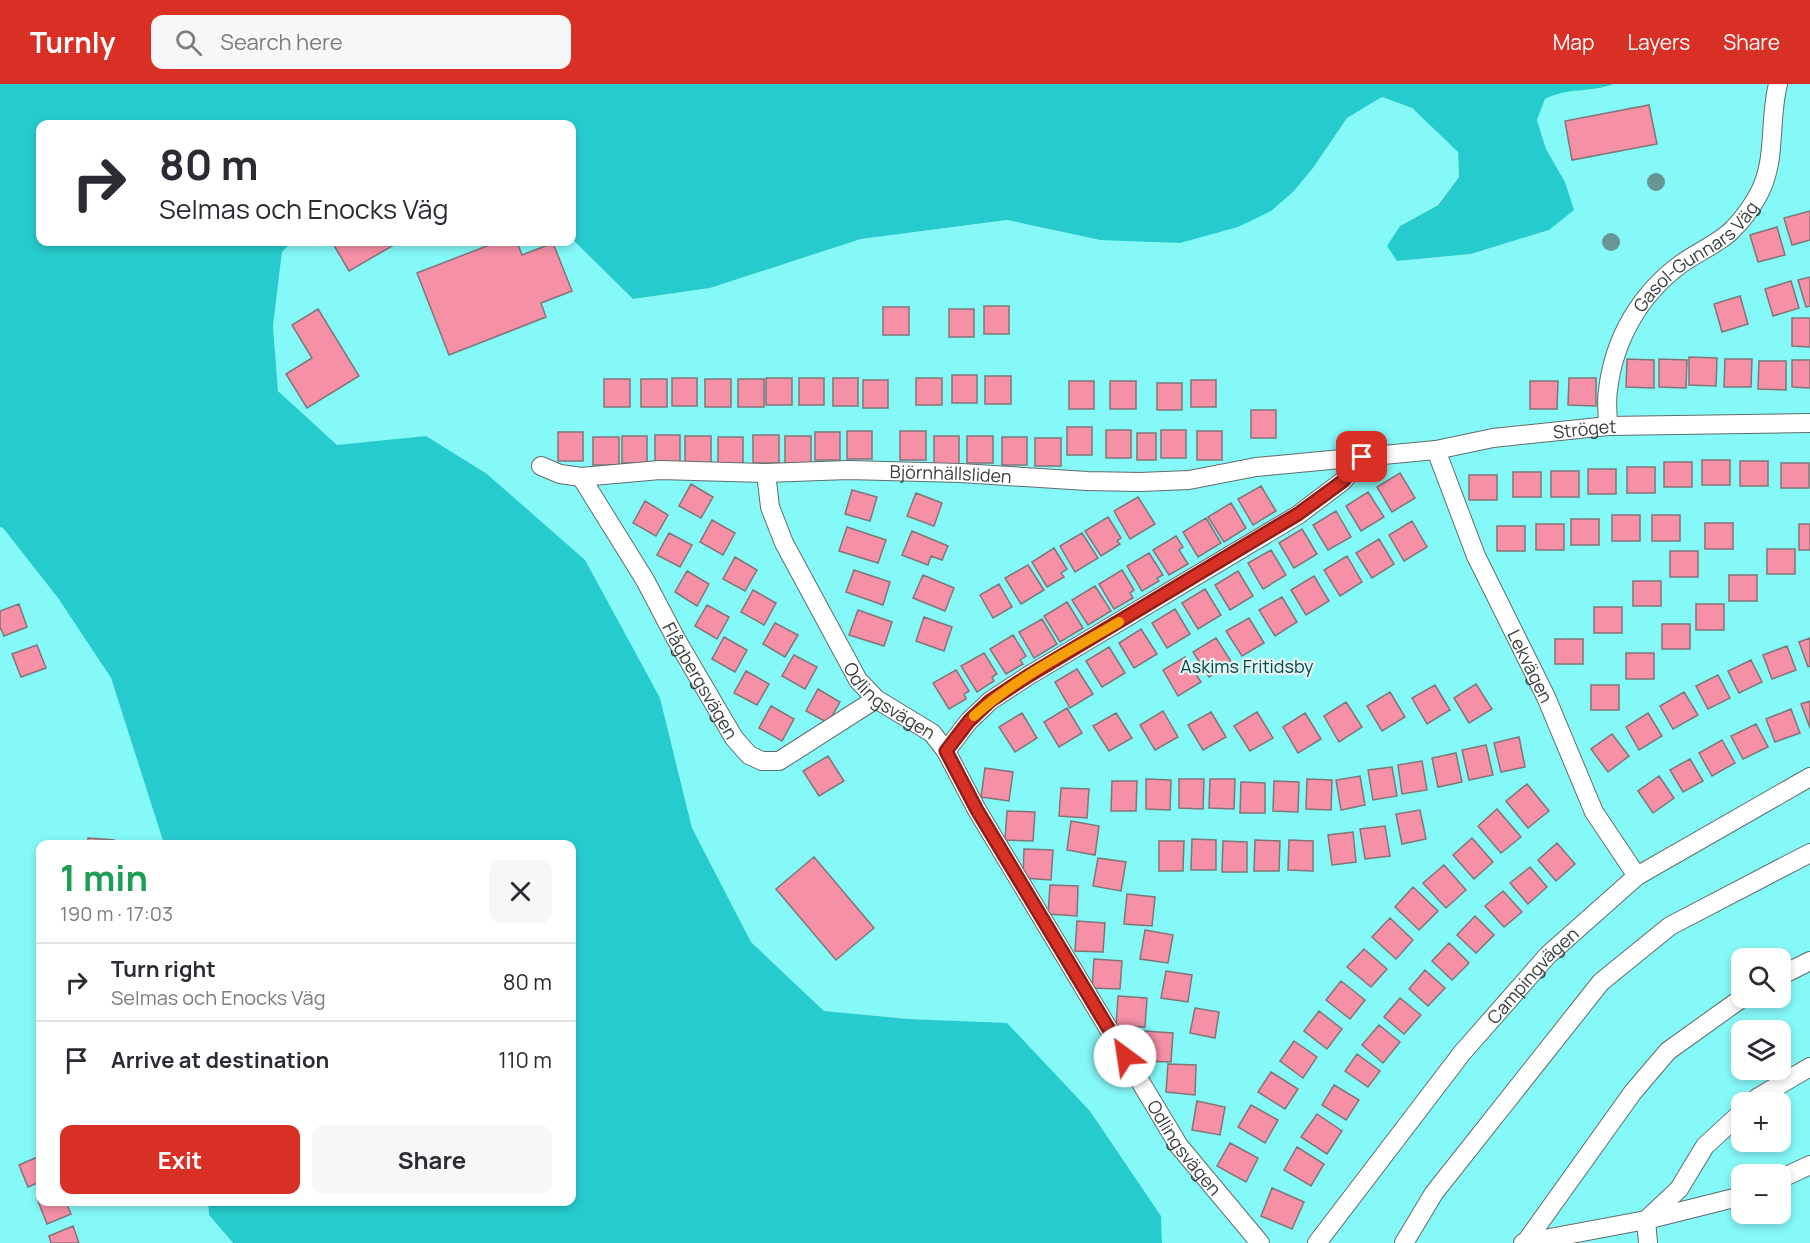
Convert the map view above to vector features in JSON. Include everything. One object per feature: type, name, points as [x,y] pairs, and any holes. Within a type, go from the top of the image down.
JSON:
[{"type":"lane","name":"Gasol-Gunnars Väg","points":[[1608,426],[1608,392],[1612,362],[1640,304],[1680,265],[1734,230],[1756,199],[1768,174],[1773,136],[1774,98],[1778,84]]},
{"type":"lane","name":"Ströget","points":[[1362,457],[1436,450],[1493,438],[1608,426],[1810,423]]},
{"type":"lane","name":"Lekvägen","points":[[1436,450],[1476,556],[1546,697],[1594,812],[1637,876]]},
{"type":"lane","name":"Björnhällsliden","points":[[541,466],[560,474],[581,477],[660,470],[766,473],[848,470],[1140,482],[1189,480],[1256,468],[1362,457]]},
{"type":"lane","points":[[946,751],[969,721],[990,701],[1298,514],[1343,481],[1362,457]]},
{"type":"lane","name":"Odlingsvägen","points":[[766,473],[770,507],[784,543],[858,680],[876,699],[932,733],[946,751],[977,810],[1179,1146],[1260,1243]]},
{"type":"lane","name":"Flågbergsvägen","points":[[581,477],[645,580],[676,639],[734,738],[749,755],[762,761],[779,761],[876,699]]},
{"type":"lane","name":"Campingvägen","points":[[1317,1243],[1462,1053],[1548,955],[1637,876],[1810,777]]},
{"type":"lane","points":[[1404,1243],[1434,1193],[1601,982],[1670,926],[1810,853]]},
{"type":"lane","points":[[1791,970],[1810,961]]},
{"type":"lane","points":[[1524,1243],[1633,1092],[1668,1051],[1731,1006]]},
{"type":"lane","points":[[1767,1092],[1810,1067]]},
{"type":"lane","points":[[1646,1220],[1679,1189],[1705,1146],[1731,1122]]},
{"type":"lane","points":[[1791,1174],[1810,1165]]},
{"type":"lane","points":[[1524,1243],[1646,1220],[1731,1199]]},
{"type":"lane","points":[[1646,1220],[1648,1243]]},
{"type":"green space","name":"Askims Fritidsby","points":[[1614,84],[1810,84],[1810,1243],[1162,1243],[1161,1216],[1090,1111],[1007,1024],[909,1019],[824,1011],[751,942],[692,828],[660,698],[426,436],[337,446],[278,391],[273,326],[282,252],[288,246],[576,246],[576,243],[633,299],[710,288],[861,239],[1007,220],[1100,240],[1293,192],[1313,168],[1347,118],[1382,97],[1412,108],[1458,152],[1459,177],[1437,205],[1400,226],[1397,261],[1471,254],[1549,230],[1565,182],[1546,149],[1537,120],[1545,99],[1557,92],[1604,88]]},
{"type":"green space","points":[[0,527],[58,598],[111,678],[163,840],[36,840],[36,1206],[208,1206],[209,1215],[233,1243],[0,1243]]},
{"type":"shaded area","points":[[0,84],[1614,84],[1562,93],[1545,99],[1537,120],[1546,149],[1565,182],[1574,210],[1549,230],[1471,254],[1397,261],[1387,246],[1400,226],[1438,205],[1459,177],[1458,152],[1412,108],[1382,97],[1347,118],[1313,168],[1293,192],[1271,211],[1238,227],[1180,243],[1100,240],[1007,220],[861,239],[710,288],[633,299],[576,243],[576,120],[36,120],[36,246],[288,246],[282,252],[273,326],[278,391],[337,445],[426,436],[487,474],[585,560],[660,698],[692,828],[751,942],[824,1011],[909,1019],[1007,1023],[1090,1111],[1161,1216],[1162,1243],[233,1243],[209,1215],[208,1206],[576,1206],[576,840],[163,840],[111,678],[58,598],[0,527]]},
{"type":"building","points":[[1649,105],[1657,144],[1572,160],[1565,121]]},
{"type":"building","points":[[1810,211],[1810,240],[1792,245],[1784,218]]},
{"type":"building","points":[[1777,227],[1785,255],[1758,262],[1750,235]]},
{"type":"building","points":[[334,246],[392,246],[349,271]]},
{"type":"building","points":[[487,246],[519,246],[522,255],[545,246],[554,246],[572,291],[541,303],[546,317],[449,355],[417,273]]},
{"type":"building","points":[[1810,277],[1810,306],[1806,307],[1798,280]]},
{"type":"building","points":[[1791,281],[1799,308],[1773,316],[1765,289]]},
{"type":"building","points":[[1740,296],[1748,324],[1722,332],[1714,304]]},
{"type":"building","points":[[984,306],[1009,306],[1009,334],[984,334]]},
{"type":"building","points":[[883,307],[909,307],[909,335],[883,335]]},
{"type":"building","points":[[318,309],[359,376],[307,408],[286,374],[312,358],[292,325]]},
{"type":"building","points":[[949,309],[974,309],[974,337],[949,337]]},
{"type":"building","points":[[1792,318],[1810,318],[1810,347],[1792,346]]},
{"type":"building","points":[[1689,357],[1717,358],[1716,386],[1689,385]]},
{"type":"building","points":[[1627,359],[1654,360],[1654,388],[1626,387]]},
{"type":"building","points":[[1659,359],[1687,360],[1686,388],[1659,387]]},
{"type":"building","points":[[1725,359],[1752,359],[1751,387],[1724,387]]},
{"type":"building","points":[[1792,360],[1810,360],[1810,388],[1792,387]]},
{"type":"building","points":[[1759,361],[1786,361],[1786,390],[1758,389]]},
{"type":"building","points":[[952,375],[977,375],[977,403],[952,403]]},
{"type":"building","points":[[985,376],[1011,376],[1011,404],[985,404]]},
{"type":"building","points":[[672,378],[697,378],[697,406],[672,406]]},
{"type":"building","points":[[766,378],[792,378],[792,405],[766,405]]},
{"type":"building","points":[[799,378],[824,378],[824,405],[799,405]]},
{"type":"building","points":[[833,378],[858,378],[858,406],[833,406]]},
{"type":"building","points":[[916,378],[942,378],[942,405],[916,405]]},
{"type":"building","points":[[1569,378],[1596,378],[1596,406],[1568,405]]},
{"type":"building","points":[[604,379],[630,379],[630,407],[604,407]]},
{"type":"building","points":[[641,379],[667,379],[667,407],[641,407]]},
{"type":"building","points":[[705,379],[731,379],[731,407],[705,407]]},
{"type":"building","points":[[738,379],[764,379],[764,407],[738,407]]},
{"type":"building","points":[[863,380],[888,380],[888,408],[863,408]]},
{"type":"building","points":[[1191,380],[1216,380],[1216,407],[1191,407]]},
{"type":"building","points":[[1069,381],[1094,381],[1094,409],[1069,409]]},
{"type":"building","points":[[1110,381],[1136,381],[1136,409],[1110,409]]},
{"type":"building","points":[[1530,381],[1558,381],[1557,409],[1530,409]]},
{"type":"building","points":[[1157,383],[1182,383],[1182,410],[1157,410]]},
{"type":"building","points":[[1251,410],[1276,410],[1276,438],[1251,438]]},
{"type":"building","points":[[1067,427],[1092,427],[1092,455],[1067,455]]},
{"type":"building","points":[[1106,430],[1131,430],[1131,458],[1106,458]]},
{"type":"building","points":[[1161,430],[1186,430],[1186,458],[1161,458]]},
{"type":"building","points":[[847,431],[872,431],[872,459],[847,459]]},
{"type":"building","points":[[900,431],[926,431],[926,460],[900,460]]},
{"type":"building","points":[[1197,431],[1222,431],[1222,460],[1197,460]]},
{"type":"building","points":[[558,432],[583,432],[583,461],[558,461]]},
{"type":"building","points":[[815,432],[840,432],[840,460],[815,460]]},
{"type":"building","points":[[1137,433],[1156,433],[1156,460],[1137,460]]},
{"type":"building","points":[[655,435],[680,435],[680,463],[655,463]]},
{"type":"building","points":[[753,435],[779,435],[779,463],[753,463]]},
{"type":"building","points":[[622,436],[647,436],[647,463],[622,463]]},
{"type":"building","points":[[685,436],[711,436],[711,464],[685,464]]},
{"type":"building","points":[[785,436],[811,436],[811,463],[785,463]]},
{"type":"building","points":[[934,436],[959,436],[959,464],[934,464]]},
{"type":"building","points":[[967,436],[993,436],[993,463],[967,463]]},
{"type":"building","points":[[593,437],[619,437],[619,465],[593,465]]},
{"type":"building","points":[[718,437],[743,437],[743,465],[718,465]]},
{"type":"building","points":[[1002,437],[1027,437],[1027,465],[1002,465]]},
{"type":"building","points":[[1035,438],[1061,438],[1061,466],[1035,466]]},
{"type":"building","points":[[1702,460],[1730,460],[1730,485],[1702,485]]},
{"type":"building","points":[[1740,461],[1768,461],[1768,486],[1740,486]]},
{"type":"building","points":[[1664,462],[1692,462],[1692,487],[1664,487]]},
{"type":"building","points":[[1781,463],[1809,463],[1809,488],[1781,488]]},
{"type":"building","points":[[1627,467],[1655,467],[1655,493],[1627,493]]},
{"type":"building","points":[[1588,469],[1616,469],[1616,494],[1588,494]]},
{"type":"building","points":[[1551,471],[1579,471],[1579,497],[1551,497]]},
{"type":"building","points":[[1513,472],[1541,472],[1541,497],[1513,497]]},
{"type":"building","points":[[1400,473],[1415,498],[1392,512],[1377,487]]},
{"type":"building","points":[[1469,475],[1497,475],[1497,500],[1469,500]]},
{"type":"building","points":[[691,484],[713,497],[701,518],[679,506]]},
{"type":"building","points":[[1261,486],[1276,511],[1253,525],[1238,499]]},
{"type":"building","points":[[852,490],[877,497],[870,521],[845,514]]},
{"type":"building","points":[[1368,492],[1384,517],[1361,531],[1346,506]]},
{"type":"building","points":[[916,493],[942,503],[934,526],[907,516]]},
{"type":"building","points":[[1138,497],[1155,524],[1130,539],[1114,511]]},
{"type":"building","points":[[645,501],[668,515],[656,536],[633,523]]},
{"type":"building","points":[[1231,503],[1246,528],[1224,542],[1208,517]]},
{"type":"building","points":[[1336,511],[1351,537],[1328,550],[1313,525]]},
{"type":"building","points":[[1612,515],[1640,515],[1640,541],[1612,541]]},
{"type":"building","points":[[1652,515],[1680,515],[1680,541],[1652,541]]},
{"type":"building","points":[[1108,517],[1121,538],[1117,541],[1120,544],[1101,556],[1085,531]]},
{"type":"building","points":[[1206,518],[1221,543],[1198,557],[1183,532]]},
{"type":"building","points":[[1571,519],[1599,519],[1599,545],[1571,545]]},
{"type":"building","points":[[712,520],[735,533],[723,555],[700,542]]},
{"type":"building","points":[[1412,521],[1427,547],[1404,561],[1389,535]]},
{"type":"building","points":[[1705,523],[1733,523],[1733,549],[1705,549]]},
{"type":"building","points":[[1536,524],[1564,524],[1564,550],[1536,550]]},
{"type":"building","points":[[1799,524],[1810,524],[1810,550],[1799,550]]},
{"type":"building","points":[[1497,526],[1525,526],[1525,551],[1497,551]]},
{"type":"building","points":[[847,527],[886,540],[878,563],[839,551]]},
{"type":"building","points":[[1302,529],[1317,554],[1294,568],[1279,543]]},
{"type":"building","points":[[912,531],[948,546],[942,560],[931,556],[928,565],[902,555]]},
{"type":"building","points":[[669,533],[692,545],[680,567],[657,555]]},
{"type":"building","points":[[1082,533],[1098,558],[1075,572],[1060,546]]},
{"type":"building","points":[[1176,536],[1183,547],[1179,550],[1188,564],[1169,575],[1153,550]]},
{"type":"building","points":[[1379,539],[1394,564],[1372,578],[1356,553]]},
{"type":"building","points":[[1054,548],[1067,569],[1061,573],[1064,577],[1047,587],[1032,562]]},
{"type":"building","points":[[1767,549],[1795,549],[1795,574],[1767,574]]},
{"type":"building","points":[[1271,550],[1286,575],[1263,589],[1248,563]]},
{"type":"building","points":[[1670,551],[1698,551],[1698,577],[1670,577]]},
{"type":"building","points":[[1149,553],[1163,575],[1157,578],[1159,581],[1142,591],[1127,566]]},
{"type":"building","points":[[1347,556],[1362,582],[1340,596],[1324,570]]},
{"type":"building","points":[[735,557],[757,570],[745,591],[723,579]]},
{"type":"building","points":[[1028,565],[1044,590],[1021,604],[1005,578]]},
{"type":"building","points":[[854,570],[890,582],[883,605],[846,592]]},
{"type":"building","points":[[1122,570],[1134,590],[1130,593],[1133,598],[1114,609],[1099,584]]},
{"type":"building","points":[[687,571],[709,584],[697,606],[675,592]]},
{"type":"building","points":[[1238,571],[1253,596],[1230,610],[1215,585]]},
{"type":"building","points":[[923,575],[954,588],[945,611],[913,598]]},
{"type":"building","points":[[1729,575],[1757,575],[1757,601],[1729,601]]},
{"type":"building","points":[[1314,576],[1329,601],[1306,615],[1291,590]]},
{"type":"building","points":[[1633,581],[1661,581],[1661,606],[1633,606]]},
{"type":"building","points":[[999,584],[1012,607],[993,618],[980,595]]},
{"type":"building","points":[[1095,586],[1111,611],[1088,625],[1072,600]]},
{"type":"building","points":[[1205,589],[1221,615],[1198,629],[1182,603]]},
{"type":"building","points":[[753,590],[776,603],[764,625],[741,612]]},
{"type":"building","points":[[1282,597],[1297,622],[1275,636],[1259,610]]},
{"type":"building","points":[[1067,602],[1083,628],[1060,642],[1044,616]]},
{"type":"building","points":[[19,604],[27,627],[4,636],[0,627],[0,611]]},
{"type":"building","points":[[1696,604],[1724,604],[1724,630],[1696,630]]},
{"type":"building","points":[[707,605],[729,617],[717,639],[695,626]]},
{"type":"building","points":[[1594,607],[1622,607],[1622,633],[1594,633]]},
{"type":"building","points":[[1175,609],[1190,634],[1167,648],[1152,623]]},
{"type":"building","points":[[858,610],[892,622],[884,646],[849,635]]},
{"type":"building","points":[[924,617],[952,627],[944,651],[916,641]]},
{"type":"building","points":[[1249,618],[1264,643],[1242,656],[1226,631]]},
{"type":"building","points":[[1042,619],[1057,644],[1034,658],[1019,632]]},
{"type":"building","points":[[775,623],[798,635],[785,657],[763,644]]},
{"type":"building","points":[[1662,624],[1690,624],[1690,649],[1662,649]]},
{"type":"building","points":[[1141,629],[1157,654],[1134,668],[1119,643]]},
{"type":"building","points":[[1013,635],[1026,656],[1020,660],[1023,664],[1006,674],[990,649]]},
{"type":"building","points":[[724,637],[747,650],[735,672],[712,659]]},
{"type":"building","points":[[1216,638],[1232,663],[1209,677],[1193,652]]},
{"type":"building","points":[[1810,638],[1810,666],[1808,667],[1799,642]]},
{"type":"building","points":[[1555,639],[1583,639],[1583,664],[1555,664]]},
{"type":"building","points":[[37,645],[46,668],[21,677],[12,654]]},
{"type":"building","points":[[1787,646],[1796,670],[1772,679],[1763,655]]},
{"type":"building","points":[[1109,647],[1125,673],[1102,687],[1086,661]]},
{"type":"building","points":[[984,653],[997,674],[992,677],[994,681],[977,692],[961,666]]},
{"type":"building","points":[[1626,653],[1654,653],[1654,679],[1626,679]]},
{"type":"building","points":[[794,655],[817,667],[805,689],[782,676]]},
{"type":"building","points":[[1185,657],[1201,682],[1178,696],[1163,670]]},
{"type":"building","points":[[1751,660],[1762,682],[1739,693],[1728,671]]},
{"type":"building","points":[[1077,669],[1093,694],[1070,708],[1055,682]]},
{"type":"building","points":[[956,670],[969,691],[964,694],[966,699],[949,709],[933,683]]},
{"type":"building","points":[[746,671],[769,684],[757,705],[734,693]]},
{"type":"building","points":[[1718,675],[1730,698],[1708,709],[1696,686]]},
{"type":"building","points":[[1476,684],[1492,709],[1469,723],[1454,698]]},
{"type":"building","points":[[1435,685],[1450,710],[1427,724],[1412,698]]},
{"type":"building","points":[[1591,685],[1619,685],[1619,710],[1591,710]]},
{"type":"building","points":[[818,689],[840,702],[828,723],[806,711]]},
{"type":"building","points":[[1390,692],[1405,717],[1382,731],[1367,706]]},
{"type":"building","points":[[1684,692],[1698,715],[1673,729],[1660,706]]},
{"type":"building","points":[[1810,701],[1810,728],[1801,704]]},
{"type":"building","points":[[1346,702],[1362,727],[1339,742],[1324,716]]},
{"type":"building","points":[[771,706],[794,719],[782,741],[759,728]]},
{"type":"building","points":[[1067,708],[1082,733],[1059,747],[1044,722]]},
{"type":"building","points":[[1791,709],[1800,733],[1775,742],[1766,719]]},
{"type":"building","points":[[1163,711],[1178,737],[1155,750],[1140,725]]},
{"type":"building","points":[[1211,712],[1226,737],[1203,750],[1188,725]]},
{"type":"building","points":[[1257,712],[1273,738],[1250,751],[1234,726]]},
{"type":"building","points":[[1022,713],[1037,738],[1015,752],[999,727]]},
{"type":"building","points":[[1116,713],[1132,738],[1109,751],[1093,726]]},
{"type":"building","points":[[1305,713],[1321,739],[1298,753],[1283,727]]},
{"type":"building","points":[[1648,713],[1662,736],[1639,750],[1626,727]]},
{"type":"building","points":[[1756,724],[1768,747],[1743,759],[1731,736]]},
{"type":"building","points":[[1612,734],[1629,756],[1608,772],[1591,749]]},
{"type":"building","points":[[1519,737],[1525,767],[1501,772],[1494,743]]},
{"type":"building","points":[[1722,740],[1735,763],[1712,776],[1699,753]]},
{"type":"building","points":[[1486,745],[1493,775],[1469,780],[1462,750]]},
{"type":"building","points":[[1456,753],[1462,782],[1438,787],[1432,758]]},
{"type":"building","points":[[828,756],[844,781],[819,796],[803,771]]},
{"type":"building","points":[[1690,759],[1703,781],[1683,792],[1670,770]]},
{"type":"building","points":[[1422,761],[1427,790],[1402,794],[1398,765]]},
{"type":"building","points":[[1392,767],[1397,796],[1373,800],[1368,770]]},
{"type":"building","points":[[985,768],[1013,772],[1009,801],[981,797]]},
{"type":"building","points":[[1360,776],[1365,805],[1341,810],[1336,780]]},
{"type":"building","points":[[1659,776],[1674,798],[1653,813],[1638,791]]},
{"type":"building","points":[[1146,779],[1171,780],[1170,810],[1146,809]]},
{"type":"building","points":[[1179,779],[1204,779],[1203,809],[1179,808]]},
{"type":"building","points":[[1210,779],[1235,779],[1234,809],[1209,808]]},
{"type":"building","points":[[1307,779],[1332,780],[1331,810],[1306,809]]},
{"type":"building","points":[[1112,781],[1137,781],[1136,811],[1111,811]]},
{"type":"building","points":[[1274,781],[1299,782],[1298,812],[1273,811]]},
{"type":"building","points":[[1241,782],[1265,783],[1265,813],[1240,813]]},
{"type":"building","points":[[1527,784],[1549,811],[1528,828],[1506,801]]},
{"type":"building","points":[[1061,788],[1089,789],[1087,818],[1059,816]]},
{"type":"building","points":[[1497,809],[1521,837],[1501,853],[1478,826]]},
{"type":"building","points":[[1420,810],[1426,839],[1402,844],[1396,814]]},
{"type":"building","points":[[1007,811],[1035,812],[1033,841],[1005,840]]},
{"type":"building","points":[[1071,821],[1099,826],[1095,855],[1067,850]]},
{"type":"building","points":[[1385,826],[1390,856],[1365,859],[1360,829]]},
{"type":"building","points":[[1353,832],[1356,862],[1332,865],[1328,835]]},
{"type":"building","points":[[88,838],[114,840],[88,840]]},
{"type":"building","points":[[1472,838],[1493,862],[1474,879],[1453,855]]},
{"type":"building","points":[[1192,839],[1216,840],[1216,870],[1191,870]]},
{"type":"building","points":[[1255,840],[1280,841],[1279,871],[1254,871]]},
{"type":"building","points":[[1289,840],[1313,841],[1313,871],[1288,870]]},
{"type":"building","points":[[1159,841],[1184,841],[1183,871],[1159,871]]},
{"type":"building","points":[[1223,841],[1247,842],[1247,872],[1222,872]]},
{"type":"building","points":[[1557,843],[1575,864],[1556,881],[1538,860]]},
{"type":"building","points":[[1024,849],[1053,850],[1051,880],[1023,878]]},
{"type":"building","points":[[814,857],[874,928],[836,960],[776,889]]},
{"type":"building","points":[[1098,858],[1126,862],[1121,891],[1093,886]]},
{"type":"building","points":[[1444,865],[1466,890],[1446,908],[1423,883]]},
{"type":"building","points":[[1530,867],[1547,887],[1528,904],[1510,883]]},
{"type":"building","points":[[1050,885],[1078,886],[1077,916],[1048,914]]},
{"type":"building","points":[[1413,887],[1438,911],[1419,930],[1395,907]]},
{"type":"building","points":[[1503,891],[1522,912],[1504,927],[1485,906]]},
{"type":"building","points":[[1127,894],[1155,897],[1152,926],[1124,924]]},
{"type":"building","points":[[1475,916],[1494,935],[1476,953],[1457,935]]},
{"type":"building","points":[[1390,918],[1413,940],[1396,959],[1372,937]]},
{"type":"building","points":[[1077,921],[1105,923],[1103,952],[1075,951]]},
{"type":"building","points":[[1145,930],[1173,935],[1168,963],[1140,959]]},
{"type":"building","points":[[1449,943],[1469,963],[1452,980],[1432,961]]},
{"type":"building","points":[[1364,949],[1387,969],[1371,987],[1347,967]]},
{"type":"building","points":[[1094,959],[1122,961],[1120,989],[1092,988]]},
{"type":"building","points":[[1425,970],[1445,988],[1428,1006],[1409,989]]},
{"type":"building","points":[[1166,971],[1192,975],[1188,1002],[1161,998]]},
{"type":"building","points":[[1341,981],[1365,1000],[1350,1019],[1326,1000]]},
{"type":"building","points":[[1118,996],[1147,998],[1145,1027],[1116,1026]]},
{"type":"building","points":[[1400,998],[1421,1015],[1404,1034],[1384,1017]]},
{"type":"building","points":[[1195,1008],[1219,1012],[1215,1038],[1190,1033]]},
{"type":"building","points":[[1319,1011],[1342,1029],[1327,1049],[1304,1031]]},
{"type":"building","points":[[1379,1025],[1400,1042],[1383,1063],[1362,1045]]},
{"type":"building","points":[[1144,1031],[1173,1033],[1171,1062],[1142,1061]]},
{"type":"building","points":[[1294,1041],[1317,1057],[1303,1078],[1280,1061]]},
{"type":"building","points":[[1357,1054],[1380,1071],[1368,1087],[1345,1071]]},
{"type":"building","points":[[1168,1064],[1196,1065],[1195,1095],[1166,1092]]},
{"type":"building","points":[[1271,1072],[1298,1089],[1285,1109],[1258,1092]]},
{"type":"building","points":[[1334,1085],[1359,1100],[1346,1120],[1322,1105]]},
{"type":"building","points":[[1197,1101],[1225,1107],[1220,1135],[1192,1130]]},
{"type":"building","points":[[1251,1105],[1278,1120],[1265,1143],[1238,1127]]},
{"type":"building","points":[[1317,1114],[1342,1131],[1327,1154],[1301,1137]]},
{"type":"building","points":[[1230,1143],[1258,1158],[1246,1182],[1217,1166]]},
{"type":"building","points":[[1297,1147],[1324,1164],[1311,1186],[1284,1170]]},
{"type":"building","points":[[36,1158],[36,1184],[28,1187],[19,1165]]},
{"type":"building","points":[[1272,1188],[1304,1202],[1292,1229],[1261,1216]]},
{"type":"building","points":[[40,1206],[68,1206],[71,1214],[47,1224]]},
{"type":"building","points":[[73,1226],[79,1243],[51,1243],[49,1236]]},
{"type":"slow traffic","points":[[974,716],[990,701],[1028,676],[1119,622]]},
{"type":"route","points":[[1125,1056],[977,810],[946,751],[969,721],[990,701],[1298,514],[1343,481],[1362,457]]}]
